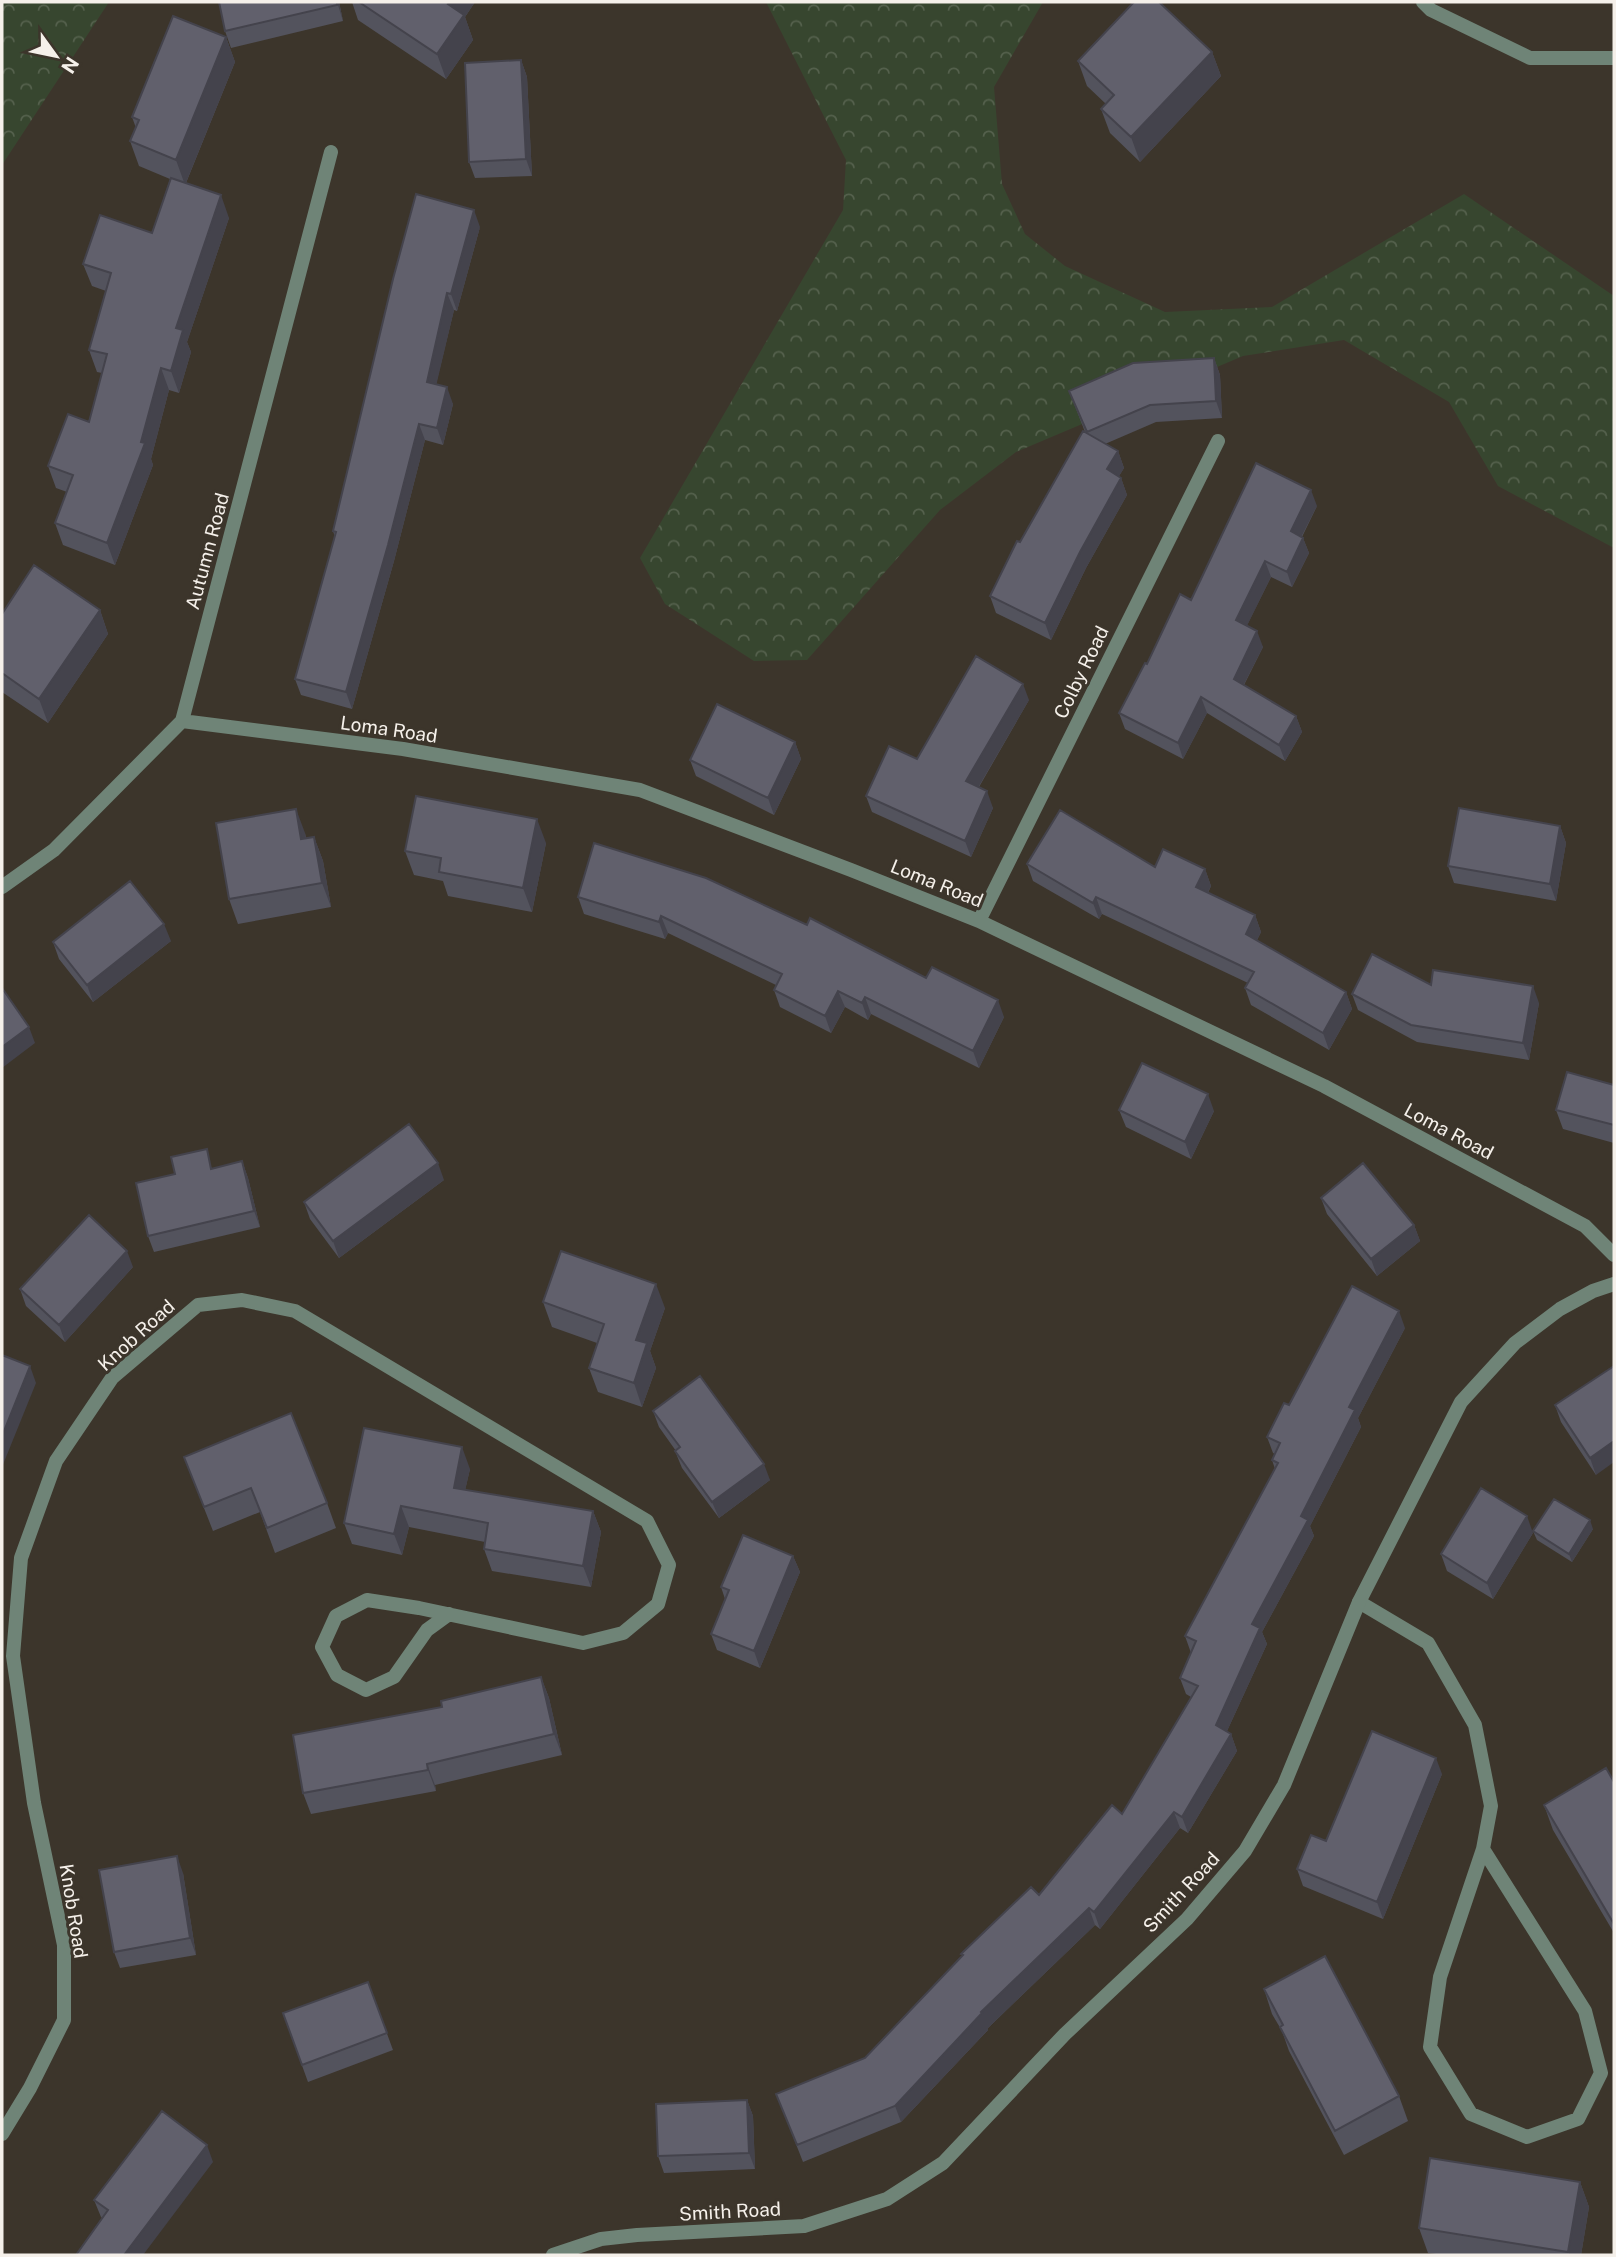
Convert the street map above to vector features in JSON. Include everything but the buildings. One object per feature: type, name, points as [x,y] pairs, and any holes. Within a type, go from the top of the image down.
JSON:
[{"type":"street","points":[[1423,2],[1431,10],[1530,58],[1614,58]]},
{"type":"street","name":"Autumn Road","points":[[182,721],[331,152]]},
{"type":"street","name":"Colby Road","points":[[979,921],[1218,440]]},
{"type":"street","points":[[2,887],[54,850],[182,721]]},
{"type":"street","name":"Loma Road","points":[[182,721],[403,749],[640,790],[979,921],[1324,1086],[1585,1226],[1614,1255]]},
{"type":"street","name":"Smith Road","points":[[553,2255],[601,2239],[804,2226],[887,2199],[943,2164],[1065,2034],[1187,1919],[1245,1851],[1284,1785],[1359,1602],[1461,1402],[1524,1336],[1560,1309],[1593,1291],[1614,1284]]},
{"type":"street","name":"Knob Road","points":[[2,2134],[30,2088],[64,2020],[64,1945],[34,1803],[13,1656],[21,1558],[56,1461],[113,1378],[198,1305],[242,1300],[295,1311],[647,1521],[669,1564],[658,1604],[623,1633],[583,1643],[449,1614],[367,1600],[336,1616],[322,1647],[337,1675],[366,1690],[394,1677],[428,1629],[449,1614]]},
{"type":"street","points":[[1359,1602],[1427,1643],[1475,1726],[1491,1806],[1483,1849],[1440,1977],[1430,2047],[1471,2115],[1527,2137],[1578,2119],[1601,2073],[1585,2011],[1483,1849]]},
{"type":"green space","points":[[2,2],[109,2],[2,165]]},
{"type":"green space","points":[[766,2],[1043,2],[994,87],[1002,184],[1025,234],[1065,266],[1165,312],[1272,307],[1464,194],[1614,296],[1614,548],[1498,486],[1449,402],[1344,340],[1243,356],[1016,452],[940,510],[807,660],[754,661],[665,604],[640,558],[843,210],[846,160]]}]
